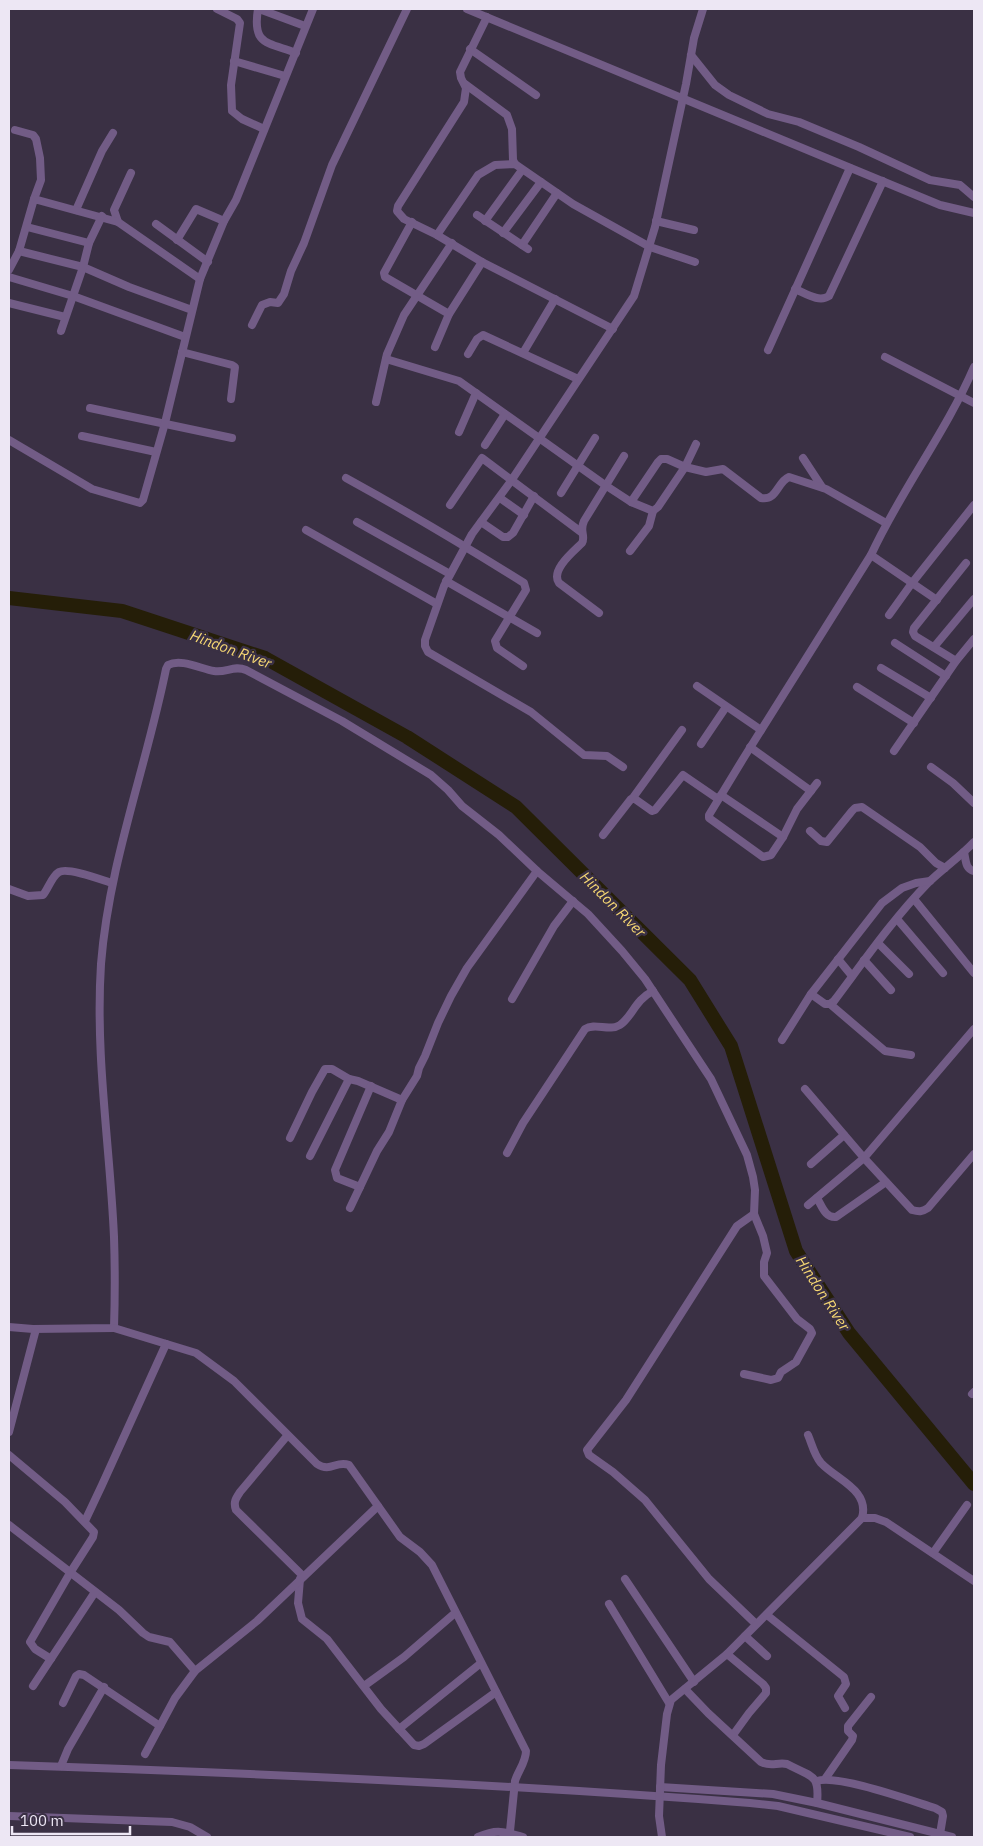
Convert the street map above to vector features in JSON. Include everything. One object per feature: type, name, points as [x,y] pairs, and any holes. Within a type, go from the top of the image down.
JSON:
[{"type":"street","points":[[217,9],[237,19],[240,23],[231,85],[232,111],[242,119],[264,129]]},
{"type":"street","points":[[296,52],[263,41],[259,37],[256,30],[258,9],[305,26]]},
{"type":"street","points":[[9,440],[92,489],[140,503],[143,500],[200,279],[224,221],[236,200],[313,9]]},
{"type":"street","points":[[252,325],[262,305],[270,302],[278,303],[284,294],[332,165],[407,9]]},
{"type":"street","points":[[467,9],[940,205],[974,213]]},
{"type":"street","points":[[623,767],[608,756],[584,755],[531,712],[428,652],[425,640],[448,577],[465,546],[500,498],[634,296],[650,247],[694,38],[703,9]]},
{"type":"street","points":[[486,17],[460,72],[461,78],[465,84],[508,115],[512,129],[514,164]]},
{"type":"street","points":[[470,49],[536,95]]},
{"type":"street","points":[[691,55],[710,80],[729,95],[768,114],[799,122],[859,147],[930,180],[960,185],[974,196]]},
{"type":"street","points":[[234,60],[285,76]]},
{"type":"street","points":[[465,84],[466,94],[464,102],[398,206],[397,211],[400,215],[482,262],[613,329]]},
{"type":"street","points":[[9,270],[19,252],[41,180],[40,158],[36,139],[33,135],[16,130]]},
{"type":"street","points":[[76,210],[102,151],[113,133]]},
{"type":"street","points":[[437,235],[478,175],[495,165],[514,164],[558,193],[650,247],[695,262]]},
{"type":"street","points":[[768,350],[850,168]]},
{"type":"street","points":[[485,221],[522,170]]},
{"type":"street","points":[[118,222],[114,210],[131,173]]},
{"type":"street","points":[[795,289],[819,299],[829,296],[883,181]]},
{"type":"street","points":[[503,233],[541,182]]},
{"type":"street","points":[[477,215],[525,247],[558,193]]},
{"type":"street","points":[[34,199],[102,216],[118,222],[200,279]]},
{"type":"street","points":[[177,240],[196,210],[224,221]]},
{"type":"street","points":[[61,331],[83,267],[89,243],[102,216]]},
{"type":"street","points":[[656,221],[694,230]]},
{"type":"street","points":[[412,222],[384,275],[386,279],[449,314]]},
{"type":"street","points":[[156,224],[208,262]]},
{"type":"street","points":[[27,227],[89,243]]},
{"type":"street","points":[[376,402],[386,359],[404,315],[452,244]]},
{"type":"street","points":[[19,252],[83,267],[130,288],[192,310]]},
{"type":"street","points":[[434,347],[449,314],[482,262]]},
{"type":"street","points":[[9,278],[73,296],[185,337]]},
{"type":"street","points":[[523,353],[555,299]]},
{"type":"street","points":[[9,303],[65,317]]},
{"type":"street","points":[[468,354],[477,339],[483,335],[578,379]]},
{"type":"street","points":[[182,352],[232,364],[235,367],[231,399]]},
{"type":"street","points":[[885,357],[974,403]]},
{"type":"street","points":[[386,359],[459,381],[605,485],[631,502],[653,511]]},
{"type":"street","points":[[816,783],[792,816],[783,837],[770,856],[763,857],[709,818],[750,747],[872,555],[886,523],[961,397],[974,367]]},
{"type":"street","points":[[459,432],[476,393]]},
{"type":"street","points":[[90,408],[232,438]]},
{"type":"street","points":[[486,445],[505,414]]},
{"type":"street","points":[[82,436],[156,452]]},
{"type":"street","points":[[561,493],[595,438]]},
{"type":"street","points":[[630,551],[651,523],[653,511],[658,507],[685,467],[696,444]]},
{"type":"street","points":[[581,532],[584,521],[624,456]]},
{"type":"street","points":[[450,505],[482,458],[581,532],[584,537],[582,543],[559,568],[557,579],[599,613]]},
{"type":"street","points":[[803,458],[822,487]]},
{"type":"street","points":[[631,502],[661,459],[666,459],[685,467],[711,472],[723,469],[761,498],[767,499],[772,496],[784,479],[789,477],[822,487],[886,523]]},
{"type":"street","points":[[346,478],[414,515],[438,532],[465,546],[524,583],[526,590],[495,641],[496,648],[524,666]]},
{"type":"street","points":[[481,522],[503,537],[508,537],[524,515],[534,496]]},
{"type":"street","points":[[500,498],[524,515]]},
{"type":"street","points":[[888,614],[974,505]]},
{"type":"street","points":[[358,522],[537,633]]},
{"type":"street","points":[[306,530],[437,604]]},
{"type":"street","points":[[872,555],[937,600]]},
{"type":"street","points":[[956,661],[915,636],[913,632],[914,628],[966,562]]},
{"type":"street","points":[[934,647],[974,599]]},
{"type":"street","points":[[894,751],[956,661],[974,639]]},
{"type":"street","points":[[895,643],[946,676]]},
{"type":"street","points":[[114,1328],[114,1235],[103,1098],[100,1019],[101,964],[112,882],[134,792],[156,714],[166,669],[168,665],[176,662],[218,672],[236,667],[240,668],[362,732],[431,775],[462,806],[499,835],[536,871],[598,924],[653,991],[711,1079],[747,1155],[754,1184],[754,1214],[767,1253],[764,1262],[764,1276],[797,1319],[812,1334],[796,1362],[781,1372],[778,1378],[771,1380],[744,1374]]},
{"type":"street","points":[[881,668],[931,698]]},
{"type":"street","points":[[697,686],[761,730]]},
{"type":"street","points":[[857,686],[914,723]]},
{"type":"street","points":[[701,744],[726,707]]},
{"type":"street","points":[[603,835],[632,799],[682,730]]},
{"type":"street","points":[[750,747],[811,791]]},
{"type":"street","points":[[931,767],[953,783],[974,803]]},
{"type":"street","points":[[632,799],[648,810],[656,810],[683,775],[783,837]]},
{"type":"street","points":[[810,831],[826,842],[855,808],[862,807],[920,847],[936,863],[945,868]]},
{"type":"street","points":[[830,1004],[897,919],[930,881],[974,842]]},
{"type":"street","points":[[964,852],[967,866],[970,870],[974,871]]},
{"type":"street","points":[[9,889],[28,896],[43,894],[57,874],[70,871],[112,882]]},
{"type":"street","points":[[350,1208],[377,1151],[389,1132],[402,1100],[417,1076],[438,1023],[467,968],[536,871]]},
{"type":"street","points":[[782,1040],[811,994],[882,903],[902,888],[930,881]]},
{"type":"street","points":[[914,899],[974,973]]},
{"type":"street","points":[[512,999],[554,926],[573,901]]},
{"type":"street","points":[[897,919],[943,973]]},
{"type":"street","points":[[878,943],[909,974]]},
{"type":"street","points":[[838,959],[852,976]]},
{"type":"street","points":[[864,960],[891,990]]},
{"type":"street","points":[[507,1153],[523,1123],[585,1029],[590,1026],[609,1027],[620,1025],[642,997],[653,991]]},
{"type":"street","points":[[811,994],[826,1004],[830,1004],[885,1051],[911,1055]]},
{"type":"street","points":[[808,1205],[864,1158],[974,1029]]},
{"type":"street","points":[[290,1138],[325,1069],[332,1069],[349,1079],[402,1100]]},
{"type":"street","points":[[310,1156],[349,1079]]},
{"type":"street","points":[[360,1188],[338,1178],[335,1170],[370,1086]]},
{"type":"street","points":[[805,1089],[864,1158],[912,1210],[924,1211],[974,1154]]},
{"type":"street","points":[[810,1164],[844,1135]]},
{"type":"street","points":[[817,1198],[827,1215],[831,1217],[836,1216],[886,1182]]},
{"type":"street","points":[[754,1214],[737,1226],[626,1400],[587,1450],[589,1455],[613,1472],[645,1500],[709,1578],[756,1624]]},
{"type":"street","points":[[9,1327],[36,1330],[114,1328],[196,1352],[234,1381],[322,1468],[331,1468],[343,1463],[349,1465],[400,1537],[420,1552],[432,1565],[526,1751],[525,1760],[517,1773],[510,1831]]},
{"type":"street","points":[[9,1432],[36,1330]]},
{"type":"street","points":[[85,1521],[166,1344]]},
{"type":"street","points":[[662,1837],[659,1816],[660,1788],[669,1703],[675,1696],[728,1654],[862,1518],[864,1505],[861,1497],[856,1490],[822,1463],[816,1455],[808,1435]]},
{"type":"street","points":[[288,1436],[240,1492],[234,1505],[236,1510],[301,1578]]},
{"type":"street","points":[[9,1455],[44,1483],[85,1521],[94,1532],[93,1537],[30,1642],[34,1649],[51,1659]]},
{"type":"street","points":[[933,1553],[967,1505]]},
{"type":"street","points":[[145,1754],[175,1698],[195,1671],[256,1621],[378,1506]]},
{"type":"street","points":[[862,1518],[880,1519],[974,1581]]},
{"type":"street","points":[[9,1525],[119,1610],[149,1637],[170,1642],[195,1671]]},
{"type":"street","points":[[301,1578],[298,1602],[302,1619],[327,1639],[414,1745],[424,1744],[496,1692]]},
{"type":"street","points":[[625,1579],[694,1682]]},
{"type":"street","points":[[33,1686],[95,1592]]},
{"type":"street","points":[[609,1604],[669,1703]]},
{"type":"street","points":[[364,1686],[404,1657],[455,1613]]},
{"type":"street","points":[[767,1616],[844,1677],[846,1684],[838,1696],[845,1708]]},
{"type":"street","points":[[745,1636],[767,1656]]},
{"type":"street","points":[[728,1654],[764,1684],[766,1688],[766,1693],[733,1735]]},
{"type":"street","points":[[399,1729],[481,1663]]},
{"type":"street","points":[[62,1703],[76,1676],[79,1674],[104,1687],[160,1726]]},
{"type":"street","points":[[61,1766],[68,1750],[104,1687]]},
{"type":"street","points":[[685,1689],[708,1714],[766,1765],[787,1764],[821,1780],[861,1785],[939,1810],[943,1816],[940,1834]]},
{"type":"street","points":[[816,1803],[821,1780],[852,1740],[853,1736],[848,1731],[848,1726],[870,1697]]},
{"type":"street","points":[[9,1765],[514,1788],[778,1806],[910,1837]]},
{"type":"street","points":[[660,1788],[773,1794],[952,1837]]},
{"type":"street","points":[[9,1816],[172,1822],[190,1827],[207,1837]]},
{"type":"street","points":[[478,1837],[499,1831],[510,1831],[523,1837]]},
{"type":"waterway","name":"Hindon River","points":[[9,598],[122,611],[265,658],[407,737],[516,807],[690,980],[731,1046],[796,1251],[849,1333],[974,1484]]}]
